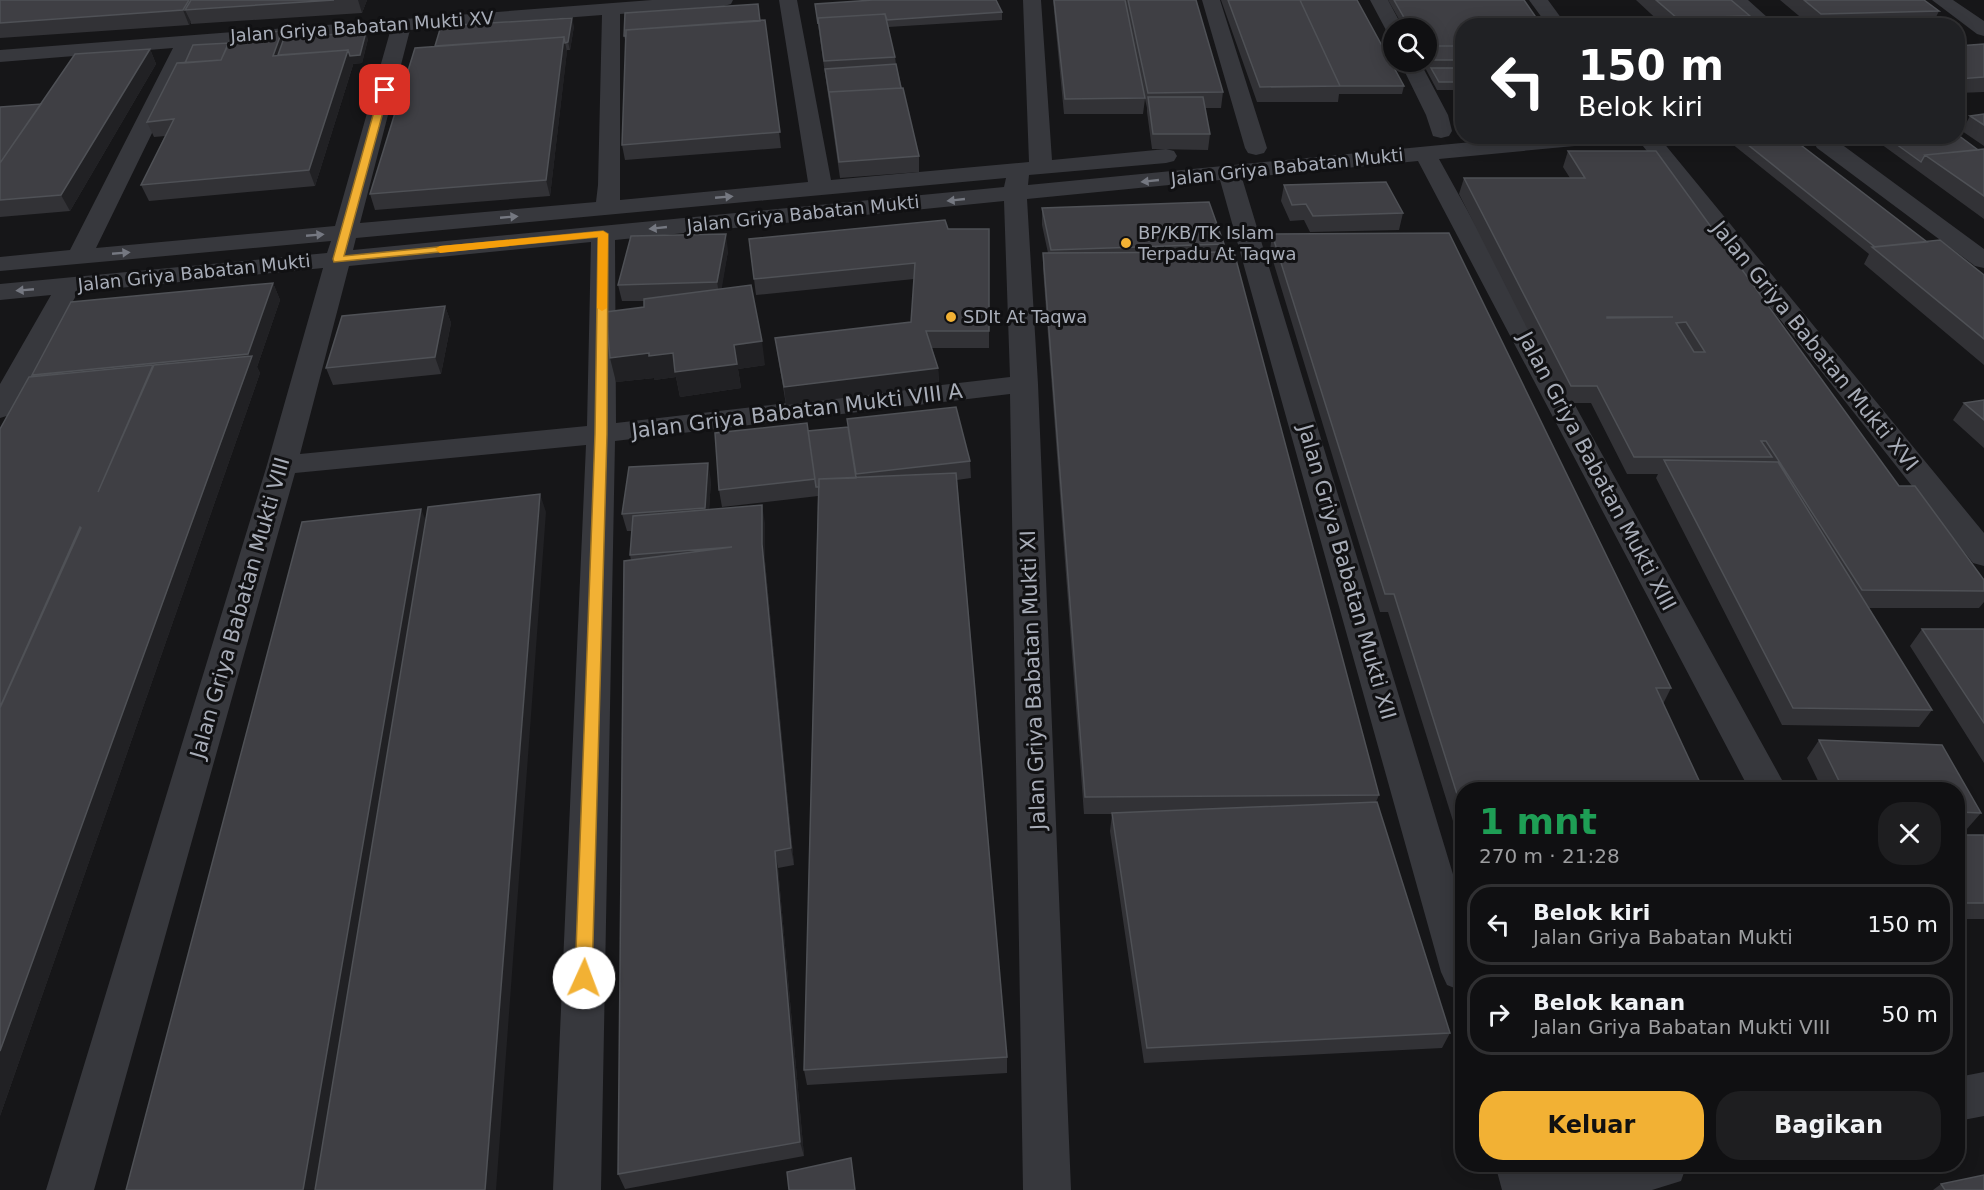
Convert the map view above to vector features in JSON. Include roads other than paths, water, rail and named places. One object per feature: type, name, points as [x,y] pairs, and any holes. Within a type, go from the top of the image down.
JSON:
[{"type":"street","name":"Jalan Griya Babatan Mukti XV","points":[[2,59],[187,41],[724,0]]},
{"type":"street","points":[[788,0],[821,188]]},
{"type":"street","name":"Jalan Griya Babatan Mukti XI","points":[[1032,0],[1025,177],[1024,384],[1047,1190]]},
{"type":"street","points":[[1211,0],[1256,148]]},
{"type":"street","points":[[1380,0],[1389,18]]},
{"type":"street","points":[[1538,0],[1552,18]]},
{"type":"street","points":[[1737,0],[1758,18]]},
{"type":"street","points":[[1941,0],[1984,30]]},
{"type":"street","points":[[577,1190],[601,434],[605,221],[610,185],[611,9]]},
{"type":"street","name":"Jalan Griya Babatan Mukti VIII","points":[[70,1190],[282,465],[402,24]]},
{"type":"street","points":[[1965,31],[1984,30]]},
{"type":"street","points":[[79,257],[187,41]]},
{"type":"street","name":"Jalan Griya Babatan Mukti XIII","points":[[1415,72],[1437,115],[1443,138],[1765,782]]},
{"type":"street","name":"Jalan Griya Babatan Mukti","points":[[1231,162],[1256,148],[1443,138]]},
{"type":"street","name":"Jalan Griya Babatan Mukti","points":[[0,292],[338,259],[821,188],[1025,177],[1231,162],[1443,138]]},
{"type":"street","name":"Jalan Griya Babatan Mukti XVI","points":[[1652,144],[1984,555]]},
{"type":"street","points":[[1828,144],[1984,261]]},
{"type":"street","name":"Jalan Griya Babatan Mukti","points":[[0,264],[347,232],[605,221],[1025,177],[1184,154]]},
{"type":"street","name":"Jalan Griya Babatan Mukti XII","points":[[1231,162],[1455,947]]},
{"type":"street","points":[[0,409],[69,285]]},
{"type":"street","name":"Jalan Griya Babatan Mukti VIII A","points":[[282,465],[601,434],[1024,384]]},
{"type":"street","points":[[1965,1098],[1984,1094]]},
{"type":"street","points":[[1520,1172],[1526,1190]]},
{"type":"street","points":[[1546,1190],[1628,1172]]},
{"type":"place","name":"BP/KB/TK Islam Terpadu At Taqwa","points":[[1126,243]]},
{"type":"place","name":"SDIt At Taqwa","points":[[951,317]]}]
